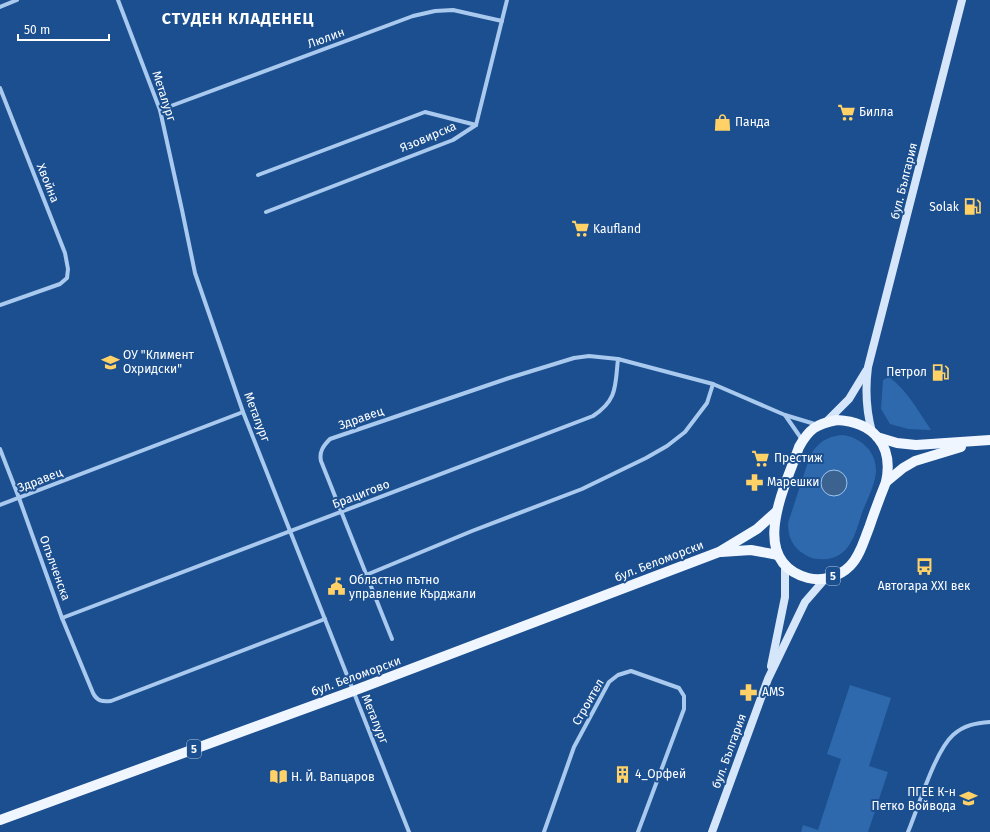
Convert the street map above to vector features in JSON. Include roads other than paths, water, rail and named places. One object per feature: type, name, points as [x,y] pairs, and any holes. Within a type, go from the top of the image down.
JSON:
[{"type":"main road","points":[[822,423],[837,420],[850,420],[864,426],[874,434],[897,443],[916,445],[985,441]]},
{"type":"main road","name":"5","points":[[822,423],[809,431],[799,447],[776,512],[773,526],[773,536],[778,555],[786,565],[802,576],[812,579],[825,579],[837,576],[850,566],[861,549],[888,474],[888,460],[884,447],[874,434]]},
{"type":"main road","points":[[886,482],[903,468],[915,461],[938,453],[985,441]]},
{"type":"main road","name":"бул. Беломорски","points":[[0,820],[353,691],[720,552],[757,529],[776,512]]},
{"type":"main road","name":"бул. Беломорски","points":[[720,552],[751,550],[778,555]]},
{"type":"street","points":[[0,7],[17,0]]},
{"type":"street","name":"Металург","points":[[118,0],[160,110],[194,273],[243,412],[409,832]]},
{"type":"street","points":[[258,175],[425,112],[476,125],[507,0]]},
{"type":"street","name":"бул. България","points":[[874,434],[866,399],[868,367],[962,0]]},
{"type":"street","name":"Люлин","points":[[160,110],[413,16],[435,11],[453,10],[502,21]]},
{"type":"street","name":"Хвойна","points":[[0,88],[65,253],[68,270],[67,278],[60,284],[0,305]]},
{"type":"street","name":"Язовирска","points":[[266,212],[453,140],[476,125]]},
{"type":"street","name":"Здравец","points":[[392,638],[321,461],[320,455],[324,445],[330,439],[502,380],[574,358],[589,356],[618,359]]},
{"type":"street","points":[[618,359],[713,384],[785,415],[822,423]]},
{"type":"street","name":"Брацигово","points":[[62,618],[593,416],[601,411],[610,402],[614,392],[618,359]]},
{"type":"street","name":"бул. България","points":[[822,423],[849,399],[868,367]]},
{"type":"street","points":[[366,575],[472,531],[582,489],[646,458],[667,446],[685,432],[707,403],[713,384]]},
{"type":"street","name":"Здравец","points":[[0,506],[243,412]]},
{"type":"street","points":[[785,415],[803,441]]},
{"type":"street","name":"Опълченска","points":[[0,449],[62,618],[93,693],[100,701],[111,701],[325,619]]},
{"type":"street","name":"бул. България","points":[[768,679],[782,613],[786,565]]},
{"type":"street","name":"бул. България","points":[[712,832],[768,679],[805,602],[825,579]]},
{"type":"street","name":"Строител","points":[[544,832],[574,747],[609,682],[618,675],[631,671],[679,688],[684,696],[684,709],[638,832]]},
{"type":"street","points":[[908,832],[932,771],[948,740],[963,728],[990,722]]},
{"type":"place","name":"Билла","points":[[846,112]]},
{"type":"place","name":"Панда","points":[[722,122]]},
{"type":"place","name":"Solak","points":[[972,207]]},
{"type":"place","name":"Kaufland","points":[[580,229]]},
{"type":"place","name":"ОУ \"Климент Охридски\"","points":[[110,362]]},
{"type":"place","name":"Петрол","points":[[940,372]]},
{"type":"place","name":"Престиж","points":[[761,458]]},
{"type":"place","name":"Марешки","points":[[754,482]]},
{"type":"place","name":"Автогара XXI век","points":[[924,567]]},
{"type":"place","name":"Областно пътно управление Кърджали","points":[[336,587]]},
{"type":"place","name":"AMS","points":[[749,692]]},
{"type":"place","name":"4_Орфей","points":[[622,774]]},
{"type":"place","name":"Н. Й. Вапцаров","points":[[278,777]]},
{"type":"place","name":"ПГЕЕ К-н Петко Войвода","points":[[969,799]]},
{"type":"district","name":"СТУДЕН КЛАДЕНЕЦ","points":[[238,18]]}]
